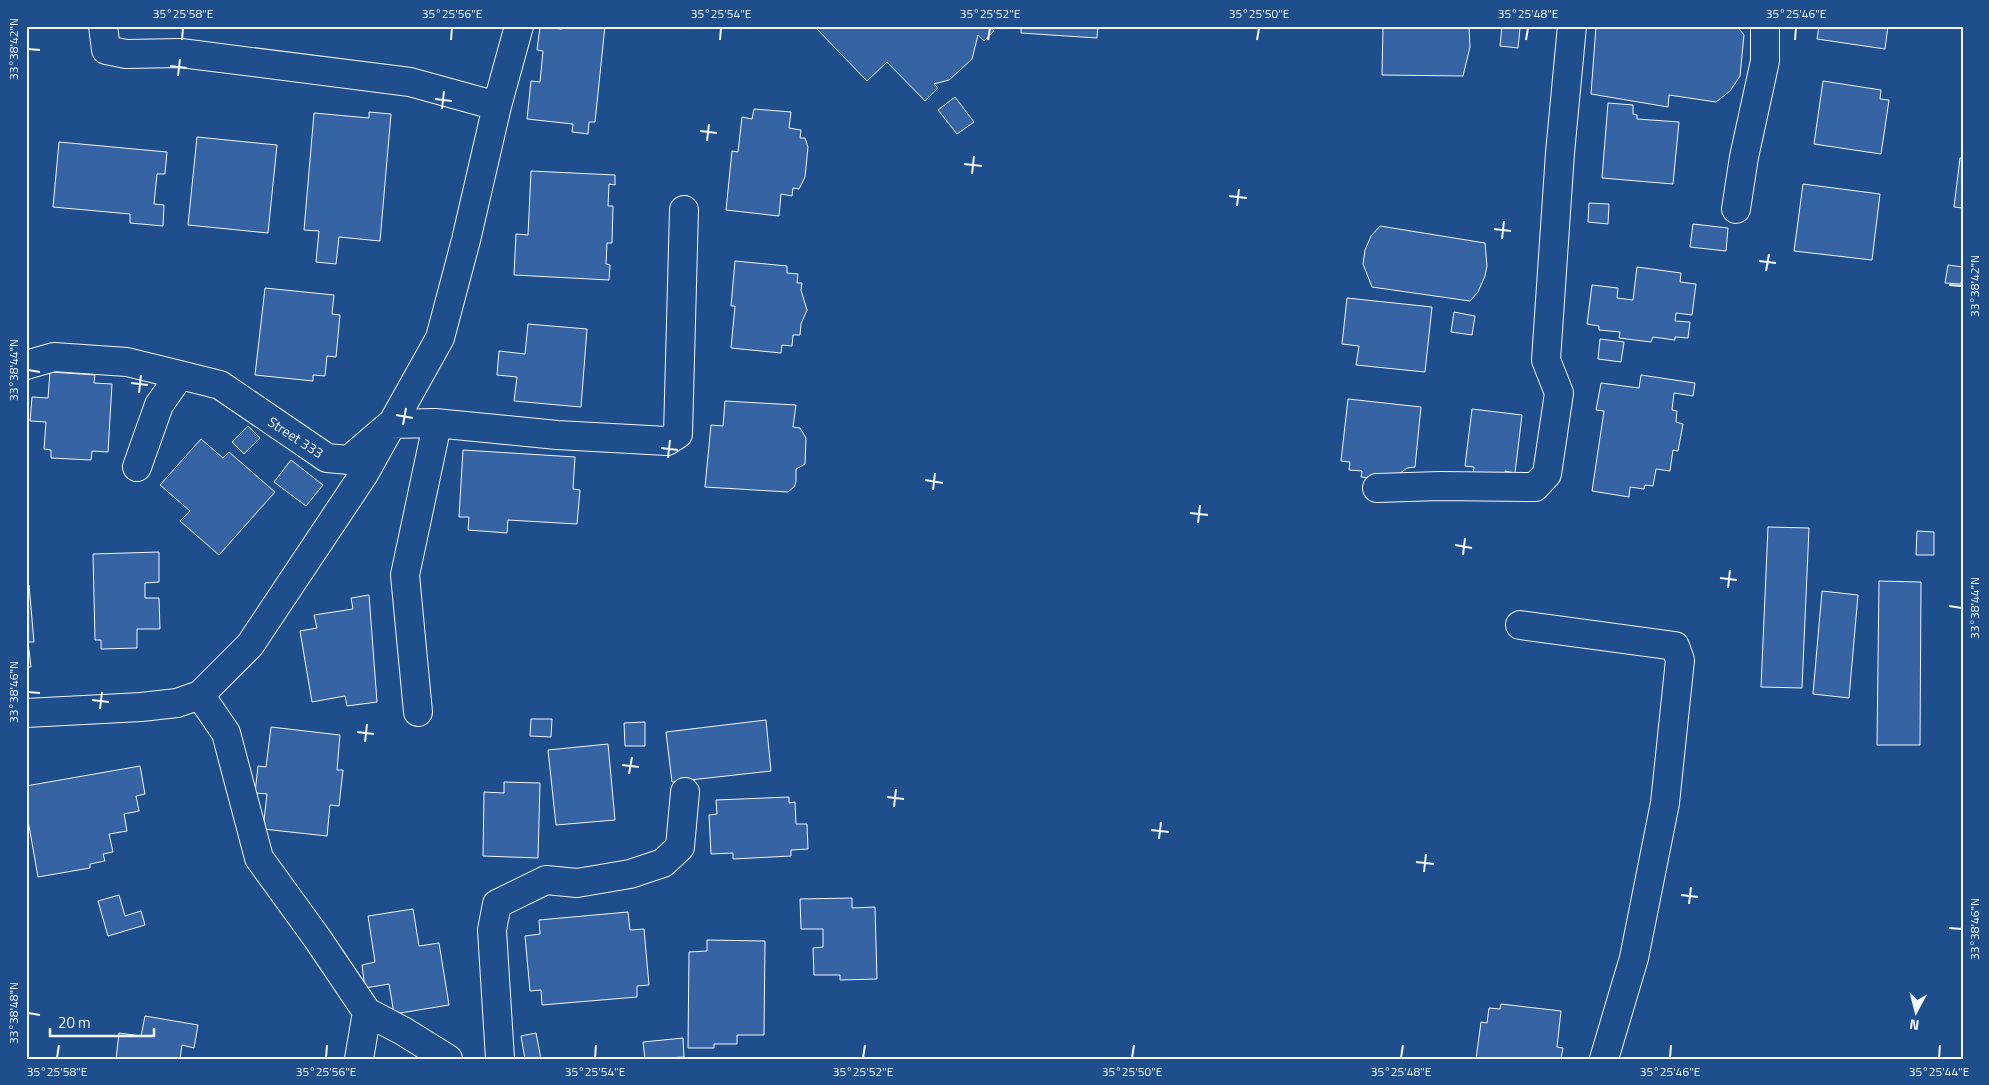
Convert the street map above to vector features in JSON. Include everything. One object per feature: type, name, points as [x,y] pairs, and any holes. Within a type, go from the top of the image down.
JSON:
[{"type":"street","points":[[103,26],[106,50],[126,54],[181,53],[410,82],[497,106]]},
{"type":"street","points":[[26,713],[141,707],[177,703],[200,695],[250,645],[364,474],[440,338],[466,240],[497,106],[519,26]]},
{"type":"street","points":[[1377,488],[1440,486],[1536,487],[1547,474],[1559,393],[1546,360],[1560,153],[1572,26]]},
{"type":"street","points":[[1736,209],[1744,156],[1765,61],[1765,26]]},
{"type":"street","points":[[391,424],[435,423],[557,436],[631,440],[667,441],[678,434],[684,210]]},
{"type":"street","name":"Street 333","points":[[26,365],[54,357],[127,362],[220,385],[327,458],[349,460],[391,424]]},
{"type":"street","points":[[137,467],[159,405],[180,375]]},
{"type":"street","points":[[418,712],[406,575],[435,434],[435,423]]},
{"type":"street","points":[[1520,626],[1675,646],[1680,660],[1664,803],[1634,958],[1604,1059]]},
{"type":"street","points":[[200,695],[226,733],[258,858],[317,938],[367,1012],[403,1031],[448,1059]]},
{"type":"street","points":[[500,1059],[492,930],[497,904],[546,880],[577,883],[630,874],[663,863],[680,847],[685,792]]},
{"type":"street","points":[[359,1059],[367,1012]]},
{"type":"building","points":[[563,26],[605,26],[595,122],[589,122],[588,134],[572,132],[573,124],[527,119],[531,81],[540,82],[543,51],[537,50],[540,27],[562,29]]},
{"type":"building","points":[[814,26],[906,26],[907,28],[908,26],[989,26],[994,31],[984,41],[978,35],[972,59],[949,80],[934,84],[938,88],[925,101],[887,62],[867,81]]},
{"type":"building","points":[[1021,26],[1098,26],[1097,38],[1021,33]]},
{"type":"building","points":[[1383,26],[1469,26],[1470,47],[1463,76],[1382,75]]},
{"type":"building","points":[[1502,26],[1520,28],[1518,48],[1500,46]]},
{"type":"building","points":[[1596,26],[1737,26],[1744,35],[1740,76],[1730,91],[1716,102],[1669,95],[1668,107],[1591,94]]},
{"type":"building","points":[[1819,26],[1888,26],[1885,49],[1817,39]]},
{"type":"building","points":[[1823,81],[1881,90],[1880,99],[1889,100],[1881,154],[1814,144]]},
{"type":"building","points":[[955,97],[974,122],[957,134],[938,110]]},
{"type":"building","points":[[1608,103],[1633,105],[1633,114],[1637,115],[1637,119],[1679,122],[1673,184],[1602,178]]},
{"type":"building","points":[[754,109],[791,112],[789,128],[801,130],[800,138],[805,138],[808,147],[805,177],[799,189],[793,188],[792,196],[781,194],[779,216],[726,210],[732,151],[738,152],[742,117],[752,119]]},
{"type":"building","points":[[369,112],[391,114],[380,241],[339,237],[336,264],[316,262],[319,231],[304,230],[314,113],[369,118]]},
{"type":"building","points":[[197,137],[277,145],[268,233],[188,225]]},
{"type":"building","points":[[59,142],[167,152],[165,174],[157,174],[154,204],[164,205],[163,226],[130,223],[130,214],[53,207]]},
{"type":"building","points":[[1960,158],[1963,158],[1963,208],[1954,207]]},
{"type":"building","points":[[531,171],[615,175],[615,185],[609,184],[608,206],[613,206],[612,243],[607,243],[606,264],[610,265],[609,280],[514,275],[516,234],[528,235]]},
{"type":"building","points":[[1803,184],[1880,194],[1872,260],[1794,251]]},
{"type":"building","points":[[1589,203],[1609,204],[1608,224],[1588,222]]},
{"type":"building","points":[[1693,224],[1728,228],[1726,251],[1690,247]]},
{"type":"building","points":[[1380,226],[1485,243],[1487,266],[1478,292],[1470,301],[1372,287],[1363,264],[1365,250],[1371,236]]},
{"type":"building","points":[[735,261],[787,266],[787,273],[798,274],[797,283],[802,283],[801,290],[807,310],[801,324],[800,335],[793,335],[792,346],[782,345],[781,353],[731,348],[735,306],[731,306]]},
{"type":"building","points":[[1948,265],[1963,267],[1961,284],[1945,283]]},
{"type":"building","points":[[1637,267],[1681,273],[1680,282],[1696,284],[1692,315],[1676,313],[1675,321],[1690,322],[1688,338],[1675,337],[1675,340],[1653,337],[1651,342],[1619,338],[1620,332],[1599,330],[1599,326],[1587,324],[1592,285],[1618,288],[1617,298],[1633,300]]},
{"type":"building","points":[[265,288],[334,295],[332,314],[340,315],[336,357],[327,356],[325,376],[313,375],[313,381],[255,375]]},
{"type":"building","points":[[1347,298],[1432,307],[1425,372],[1356,365],[1359,346],[1342,344]]},
{"type":"building","points":[[1454,312],[1475,316],[1472,335],[1451,332]]},
{"type":"building","points":[[528,324],[587,329],[581,407],[514,401],[517,377],[497,375],[499,351],[525,354]]},
{"type":"building","points":[[1600,339],[1624,342],[1621,362],[1598,359]]},
{"type":"building","points":[[50,372],[95,375],[94,383],[112,384],[108,452],[92,451],[91,460],[51,458],[51,450],[44,449],[46,422],[30,421],[32,397],[48,398]]},
{"type":"building","points":[[1641,375],[1695,383],[1693,396],[1674,393],[1672,410],[1677,411],[1676,422],[1683,424],[1678,451],[1673,450],[1670,471],[1656,469],[1653,486],[1645,485],[1644,489],[1630,487],[1629,497],[1592,491],[1604,411],[1596,410],[1601,383],[1639,388]]},
{"type":"building","points":[[1348,399],[1421,407],[1415,467],[1407,468],[1399,474],[1384,480],[1361,477],[1362,471],[1349,470],[1350,462],[1341,461]]},
{"type":"building","points":[[725,401],[796,405],[793,427],[800,428],[806,438],[805,464],[796,469],[796,482],[794,487],[788,492],[705,487],[711,425],[723,426]]},
{"type":"building","points":[[1472,409],[1522,415],[1515,473],[1505,471],[1505,478],[1473,474],[1474,467],[1465,466]]},
{"type":"building","points":[[248,426],[260,438],[244,454],[232,442]]},
{"type":"building","points":[[201,439],[223,458],[229,452],[275,492],[219,555],[180,521],[190,511],[160,485]]},
{"type":"building","points":[[463,450],[575,457],[573,489],[580,490],[577,524],[508,520],[507,533],[468,530],[469,517],[459,517]]},
{"type":"building","points":[[291,460],[323,485],[306,506],[274,482]]},
{"type":"building","points":[[1768,527],[1809,528],[1802,688],[1761,687]]},
{"type":"building","points":[[1917,531],[1934,532],[1934,555],[1916,555]]},
{"type":"building","points":[[159,552],[159,582],[145,583],[145,598],[159,598],[160,629],[137,629],[137,648],[101,649],[101,640],[95,640],[93,554]]},
{"type":"building","points":[[1879,581],[1921,582],[1920,745],[1877,745]]},
{"type":"building","points":[[26,585],[29,585],[34,642],[28,642],[31,667],[26,667]]},
{"type":"building","points":[[1822,591],[1858,595],[1849,698],[1813,694]]},
{"type":"building","points":[[369,595],[377,702],[347,706],[345,696],[312,702],[300,631],[317,628],[314,615],[353,609],[351,598]]},
{"type":"building","points":[[531,719],[552,719],[551,737],[530,736]]},
{"type":"building","points":[[766,720],[771,771],[672,782],[666,732]]},
{"type":"building","points":[[645,722],[645,746],[625,746],[624,723]]},
{"type":"building","points":[[271,727],[340,735],[337,770],[343,770],[339,806],[330,805],[327,836],[263,829],[267,794],[255,793],[258,766],[266,767]]},
{"type":"building","points":[[608,744],[615,820],[556,825],[548,750]]},
{"type":"building","points":[[140,766],[145,794],[136,796],[139,811],[124,814],[127,831],[109,834],[113,852],[103,854],[105,861],[90,864],[90,868],[38,877],[26,809],[26,786]]},
{"type":"building","points":[[504,782],[540,783],[538,858],[483,856],[484,792],[504,793]]},
{"type":"building","points":[[789,797],[789,803],[795,802],[796,824],[807,824],[808,849],[791,850],[791,856],[733,859],[733,853],[711,854],[709,815],[717,814],[716,800]]},
{"type":"building","points":[[119,895],[125,916],[141,911],[145,925],[108,936],[98,901]]},
{"type":"building","points":[[852,898],[852,908],[875,907],[877,979],[840,980],[840,975],[814,975],[813,948],[823,947],[823,929],[801,929],[800,899]]},
{"type":"building","points":[[413,909],[419,946],[439,943],[449,1005],[394,1014],[389,984],[365,988],[362,965],[375,962],[368,916]]},
{"type":"building","points":[[628,912],[630,930],[644,929],[649,985],[637,986],[637,997],[542,1005],[541,990],[530,991],[525,936],[540,934],[539,920]]},
{"type":"building","points":[[707,940],[765,941],[764,1035],[737,1035],[737,1044],[714,1044],[714,1048],[688,1048],[689,952],[707,951]]},
{"type":"building","points":[[1501,1004],[1561,1011],[1557,1047],[1563,1048],[1561,1059],[1476,1059],[1481,1022],[1487,1023],[1489,1008],[1500,1009]]},
{"type":"building","points":[[145,1016],[198,1025],[194,1048],[182,1045],[180,1059],[116,1059],[119,1033],[141,1036]]},
{"type":"building","points":[[536,1033],[541,1059],[525,1059],[521,1036]]},
{"type":"building","points":[[683,1038],[684,1057],[645,1059],[643,1042]]}]
